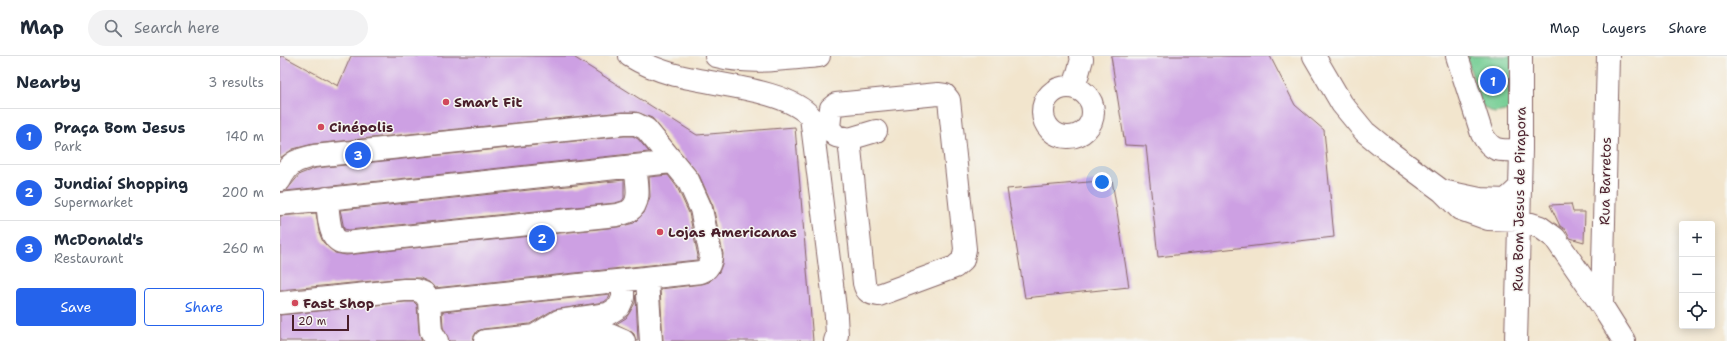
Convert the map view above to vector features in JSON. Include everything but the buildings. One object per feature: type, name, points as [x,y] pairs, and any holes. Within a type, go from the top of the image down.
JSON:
[{"type":"street","points":[[630,56],[640,62],[672,74],[748,89],[793,102],[805,110],[821,129],[836,136],[849,139],[876,132]]},
{"type":"street","points":[[716,56],[753,60],[819,56]]},
{"type":"street","points":[[1074,88],[1082,60],[1081,56]]},
{"type":"street","points":[[1314,56],[1342,104],[1365,132],[1442,191],[1460,209],[1488,219],[1519,220],[1540,227],[1555,238],[1602,306],[1624,341]]},
{"type":"street","points":[[1456,56],[1482,134],[1489,146],[1499,150],[1521,150]]},
{"type":"street","name":"Rua Bom Jesus de Pirapora","points":[[1516,341],[1521,150],[1521,56]]},
{"type":"street","name":"Rua Barretos","points":[[1602,306],[1608,56]]},
{"type":"street","points":[[835,341],[837,334],[836,316],[821,129],[831,108],[836,104],[945,95],[949,100],[964,249],[963,260],[955,267],[879,295],[872,295],[866,290],[864,283],[849,139]]},
{"type":"street","points":[[280,180],[286,169],[298,159],[314,156],[623,124],[636,124],[646,129],[688,180],[701,209],[711,256],[710,264],[707,270],[647,279],[429,301]]},
{"type":"street","points":[[280,204],[672,162]]},
{"type":"street","points":[[327,198],[331,231],[335,238],[341,242],[396,238],[617,215],[629,212],[635,205],[638,194],[635,166]]},
{"type":"street","points":[[1442,191],[1494,201],[1506,200],[1520,187]]},
{"type":"street","points":[[647,279],[651,341]]},
{"type":"street","points":[[536,336],[559,321],[608,314],[619,307],[623,298],[623,281]]},
{"type":"street","points":[[280,303],[416,290],[424,293],[429,301],[431,331],[437,341]]},
{"type":"street","points":[[485,341],[536,336],[610,336],[624,341]]},
{"type":"green space","points":[[1466,56],[1511,56],[1512,110],[1494,113],[1482,106]]},
{"type":"place","name":"Praça Bom Jesus","points":[[1493,81]]},
{"type":"place","name":"Smart Fit","points":[[446,102]]},
{"type":"place","name":"Cinépolis","points":[[321,127]]},
{"type":"place","name":"McDonald's","points":[[358,155]]},
{"type":"place","name":"Lojas Americanas","points":[[660,232]]},
{"type":"place","name":"Jundiaí Shopping","points":[[542,238]]},
{"type":"place","name":"Fast Shop","points":[[295,303]]}]
